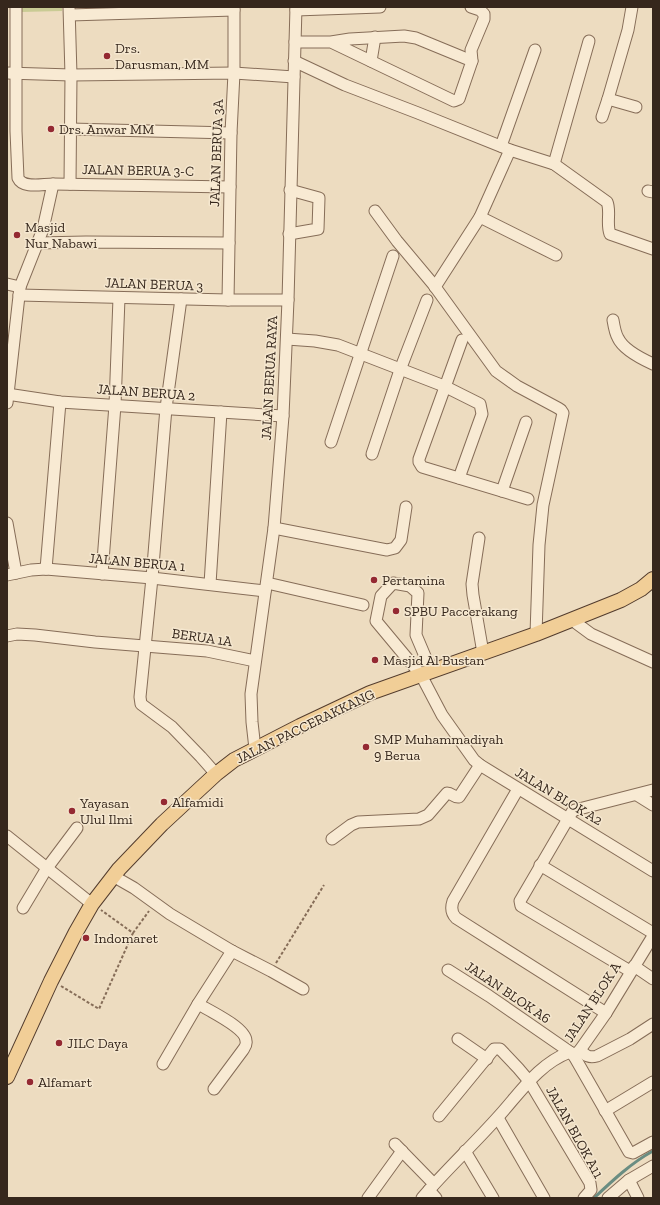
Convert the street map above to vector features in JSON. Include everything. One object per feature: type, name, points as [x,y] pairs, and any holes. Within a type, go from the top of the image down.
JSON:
[{"type":"main road","name":"JALAN PACCERAKKANG","points":[[9,1070],[51,980],[92,904],[113,876],[162,824],[216,774],[234,760],[370,693],[572,620],[621,600],[641,589],[653,580]]},
{"type":"street","points":[[296,9],[380,7]]},
{"type":"street","points":[[331,42],[454,101],[459,99],[472,61],[472,50],[484,18],[484,14],[480,10],[471,7]]},
{"type":"street","points":[[602,117],[628,30],[632,7]]},
{"type":"street","points":[[70,184],[71,75],[69,11],[234,8]]},
{"type":"street","name":"JALAN BERUA 3A","points":[[228,300],[231,133],[234,73],[234,8]]},
{"type":"street","name":"JALAN BERUA RAYA","points":[[255,749],[251,694],[274,528],[283,416],[287,339],[296,9]]},
{"type":"street","points":[[12,131],[11,73],[13,13]]},
{"type":"street","points":[[295,42],[331,42],[350,39],[404,36],[416,38],[472,61]]},
{"type":"street","points":[[371,61],[375,37]]},
{"type":"street","points":[[554,164],[589,41]]},
{"type":"street","points":[[435,287],[480,217],[505,148],[535,50]]},
{"type":"street","points":[[294,61],[345,86],[425,115],[505,148],[554,164],[607,202],[609,208],[608,224],[610,234],[653,249]]},
{"type":"street","points":[[11,73],[71,75],[234,73],[294,77]]},
{"type":"street","points":[[608,99],[636,107]]},
{"type":"street","points":[[70,129],[231,133]]},
{"type":"street","name":"JALAN BERUA 3-C","points":[[12,131],[18,178],[28,185],[70,184],[230,187]]},
{"type":"street","points":[[7,397],[20,291],[38,243],[53,184]]},
{"type":"street","points":[[289,234],[318,229],[319,198],[290,190]]},
{"type":"street","points":[[374,211],[435,287],[496,371],[517,386],[558,408],[563,413],[543,504],[539,545],[536,634]]},
{"type":"street","points":[[480,217],[556,255]]},
{"type":"street","points":[[38,243],[229,243]]},
{"type":"street","points":[[331,442],[393,256]]},
{"type":"street","name":"JALAN BERUA 3","points":[[7,284],[20,291],[119,298],[288,300]]},
{"type":"street","points":[[102,574],[115,405],[119,298]]},
{"type":"street","points":[[181,299],[166,408],[152,578],[140,697],[141,704],[172,727],[216,774]]},
{"type":"street","points":[[372,454],[400,370],[426,300]]},
{"type":"street","points":[[613,320],[621,344],[637,356],[653,364]]},
{"type":"street","points":[[287,339],[315,341],[338,345],[444,386],[480,404],[482,414],[459,478]]},
{"type":"street","points":[[462,340],[444,386],[418,462],[422,467],[528,499]]},
{"type":"street","name":"JALAN BERUA 2","points":[[7,397],[60,402],[283,416]]},
{"type":"street","points":[[46,569],[60,402]]},
{"type":"street","points":[[210,584],[220,412]]},
{"type":"street","points":[[502,491],[526,422]]},
{"type":"street","points":[[274,528],[387,550],[395,548],[401,540],[406,506]]},
{"type":"street","points":[[7,523],[12,574]]},
{"type":"street","points":[[479,538],[472,584],[483,653]]},
{"type":"street","name":"JALAN BERUA 1","points":[[12,574],[46,569],[210,584],[266,587],[363,604]]},
{"type":"street","name":"JALAN BLOK A2","points":[[435,670],[427,661],[416,635],[418,593],[410,586],[393,584],[381,596],[376,621],[421,675],[442,715],[474,760],[518,789],[653,871]]},
{"type":"street","points":[[572,620],[591,634],[653,662]]},
{"type":"street","name":"BERUA 1A","points":[[7,636],[17,634],[35,635],[95,642],[207,651],[255,661]]},
{"type":"street","points":[[332,839],[351,825],[358,822],[372,820],[418,819],[425,817],[447,793],[456,798],[459,797],[480,765]]},
{"type":"street","points":[[518,789],[453,901],[453,914],[456,918],[606,1013]]},
{"type":"street","points":[[653,790],[575,810],[570,814],[520,901],[520,904],[632,969],[653,979]]},
{"type":"street","points":[[637,794],[653,805]]},
{"type":"street","points":[[23,908],[47,868],[76,828]]},
{"type":"street","points":[[7,836],[92,904]]},
{"type":"street","points":[[540,865],[653,935]]},
{"type":"street","points":[[113,876],[134,888],[170,914],[232,951],[303,989]]},
{"type":"street","name":"JALAN BLOK A","points":[[430,1192],[465,1151],[498,1118],[529,1081],[545,1066],[560,1056],[575,1053],[606,1013],[653,935]]},
{"type":"street","points":[[163,1064],[198,1004],[232,951]]},
{"type":"street","name":"JALAN BLOK A6","points":[[448,970],[575,1053],[605,1111],[631,1153],[653,1142]]},
{"type":"street","points":[[198,1004],[240,1030],[245,1036],[246,1041],[243,1050],[214,1089]]},
{"type":"street","points":[[575,1053],[593,1057],[597,1056],[630,1039],[653,1024]]},
{"type":"street","points":[[439,1116],[487,1059],[458,1039]]},
{"type":"street","name":"JALAN BLOK A11","points":[[487,1059],[494,1049],[500,1049],[529,1081],[590,1183],[591,1190],[584,1198]]},
{"type":"street","points":[[605,1111],[653,1082]]},
{"type":"street","points":[[498,1118],[544,1198]]},
{"type":"street","points":[[368,1198],[399,1148],[430,1192]]},
{"type":"street","points":[[465,1151],[493,1198]]},
{"type":"street","points":[[608,1198],[629,1180],[653,1166]]},
{"type":"street","points":[[629,1180],[638,1198]]},
{"type":"path","points":[[271,971],[324,885]]},
{"type":"path","points":[[51,980],[99,1009],[133,933],[155,902]]},
{"type":"path","points":[[92,904],[133,933]]},
{"type":"green space","points":[[21,7],[62,7],[62,11],[21,12]]},
{"type":"waterway","points":[[594,1198],[629,1167],[653,1151]]},
{"type":"place","name":"Drs. Darusman, MM","points":[[107,56]]},
{"type":"place","name":"Drs. Anwar MM","points":[[51,129]]},
{"type":"place","name":"Masjid Nur Nabawi","points":[[17,235]]},
{"type":"place","name":"Pertamina","points":[[374,580]]},
{"type":"place","name":"SPBU Paccerakang","points":[[396,611]]},
{"type":"place","name":"Masjid Al Bustan","points":[[375,660]]},
{"type":"place","name":"SMP Muhammadiyah 9 Berua","points":[[366,747]]},
{"type":"place","name":"Alfamidi","points":[[164,802]]},
{"type":"place","name":"Yayasan Ulul Ilmi","points":[[72,811]]},
{"type":"place","name":"Indomaret","points":[[86,938]]},
{"type":"place","name":"JILC Daya","points":[[59,1043]]},
{"type":"place","name":"Alfamart","points":[[30,1082]]}]
